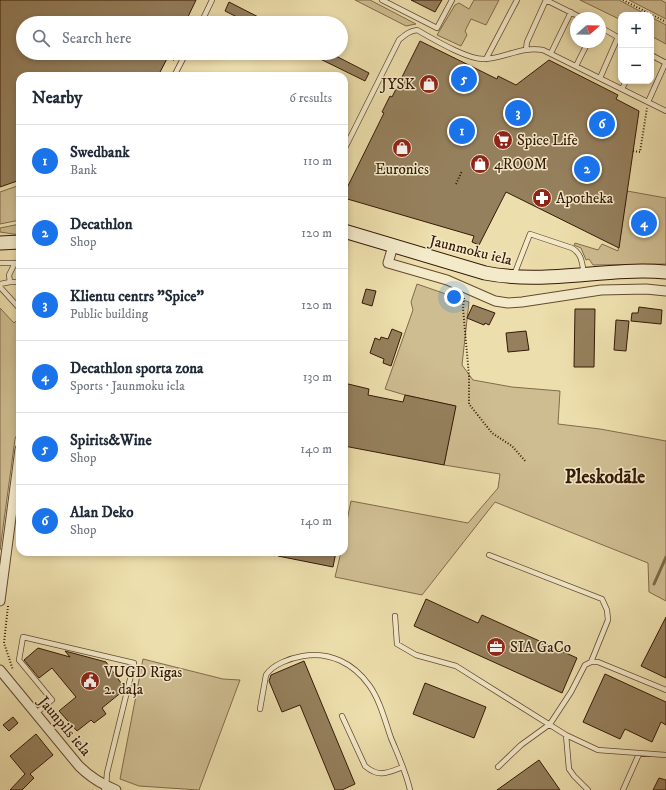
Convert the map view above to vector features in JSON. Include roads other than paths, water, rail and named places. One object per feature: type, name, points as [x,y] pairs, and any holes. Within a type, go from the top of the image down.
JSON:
[{"type":"street","name":"Jaunmoku iela","points":[[348,232],[485,273],[514,277],[540,278],[621,271],[666,272]]},
{"type":"street","points":[[0,238],[16,241]]},
{"type":"street","points":[[0,243],[16,242]]},
{"type":"street","points":[[394,246],[388,263],[447,280],[466,287],[495,301],[508,303],[522,302],[602,290],[646,289],[666,291]]},
{"type":"street","points":[[600,273],[602,290]]},
{"type":"street","points":[[0,599],[16,480]]},
{"type":"street","name":"Jaunpils iela","points":[[0,670],[35,714],[80,766],[105,788],[116,790]]},
{"type":"lane","points":[[204,16],[212,0]]},
{"type":"lane","points":[[382,0],[437,28],[452,0]]},
{"type":"lane","points":[[486,59],[517,0]]},
{"type":"lane","points":[[526,49],[527,42],[546,0],[572,12]]},
{"type":"lane","points":[[551,53],[570,16]]},
{"type":"lane","points":[[348,142],[399,40],[408,32],[417,30],[462,53],[478,59],[486,59],[526,49],[543,50],[622,89],[648,104],[666,111]]},
{"type":"lane","points":[[606,30],[618,37]]},
{"type":"lane","points":[[600,78],[618,40]]},
{"type":"lane","points":[[576,66],[585,48]]},
{"type":"lane","points":[[648,104],[666,62],[654,56]]},
{"type":"lane","points":[[176,72],[182,60]]},
{"type":"lane","points":[[622,89],[624,84]]},
{"type":"lane","points":[[514,277],[530,234],[572,248],[578,252],[582,260],[584,275]]},
{"type":"lane","points":[[0,263],[16,263]]},
{"type":"lane","points":[[10,282],[9,274],[16,264]]},
{"type":"lane","points":[[0,284],[16,282]]},
{"type":"lane","points":[[0,287],[16,305]]},
{"type":"lane","points":[[489,556],[602,599],[608,610],[608,620],[591,662]]},
{"type":"lane","points":[[395,616],[397,644],[416,655],[456,666],[566,735],[598,750],[666,755]]},
{"type":"lane","points":[[35,714],[52,700],[19,660],[23,637],[134,663],[107,773],[105,788]]},
{"type":"lane","points":[[260,709],[266,675],[277,665],[305,655],[319,655],[338,660],[351,667],[370,686],[403,768],[410,790]]},
{"type":"lane","points":[[498,767],[521,744],[550,724],[571,692],[585,665],[591,662],[598,662],[666,690]]},
{"type":"lane","points":[[342,716],[365,766],[376,773],[385,774],[403,768]]},
{"type":"lane","points":[[566,735],[569,769],[588,790]]},
{"type":"lane","points":[[623,790],[639,754]]},
{"type":"waterway","points":[[654,584],[666,557]]},
{"type":"place","name":"Spirits&Wine","points":[[464,79]]},
{"type":"place","name":"JYSK","points":[[429,84]]},
{"type":"place","name":"Klientu centrs \"Spice\"","points":[[518,113]]},
{"type":"place","name":"Alan Deko","points":[[602,124]]},
{"type":"place","name":"Swedbank","points":[[462,131]]},
{"type":"place","name":"Spice Life","points":[[503,140]]},
{"type":"place","name":"Euronics","points":[[402,148]]},
{"type":"place","name":"4ROOM","points":[[480,164]]},
{"type":"place","name":"Decathlon","points":[[587,169]]},
{"type":"place","name":"Apotheka","points":[[542,198]]},
{"type":"place","name":"Decathlon sporta zona","points":[[644,223]]},
{"type":"place","name":"SIA GaCo","points":[[496,647]]},
{"type":"place","name":"VUGD Rīgas 2. daļa","points":[[90,681]]},
{"type":"district","name":"Pleskodāle","points":[[605,476]]}]
